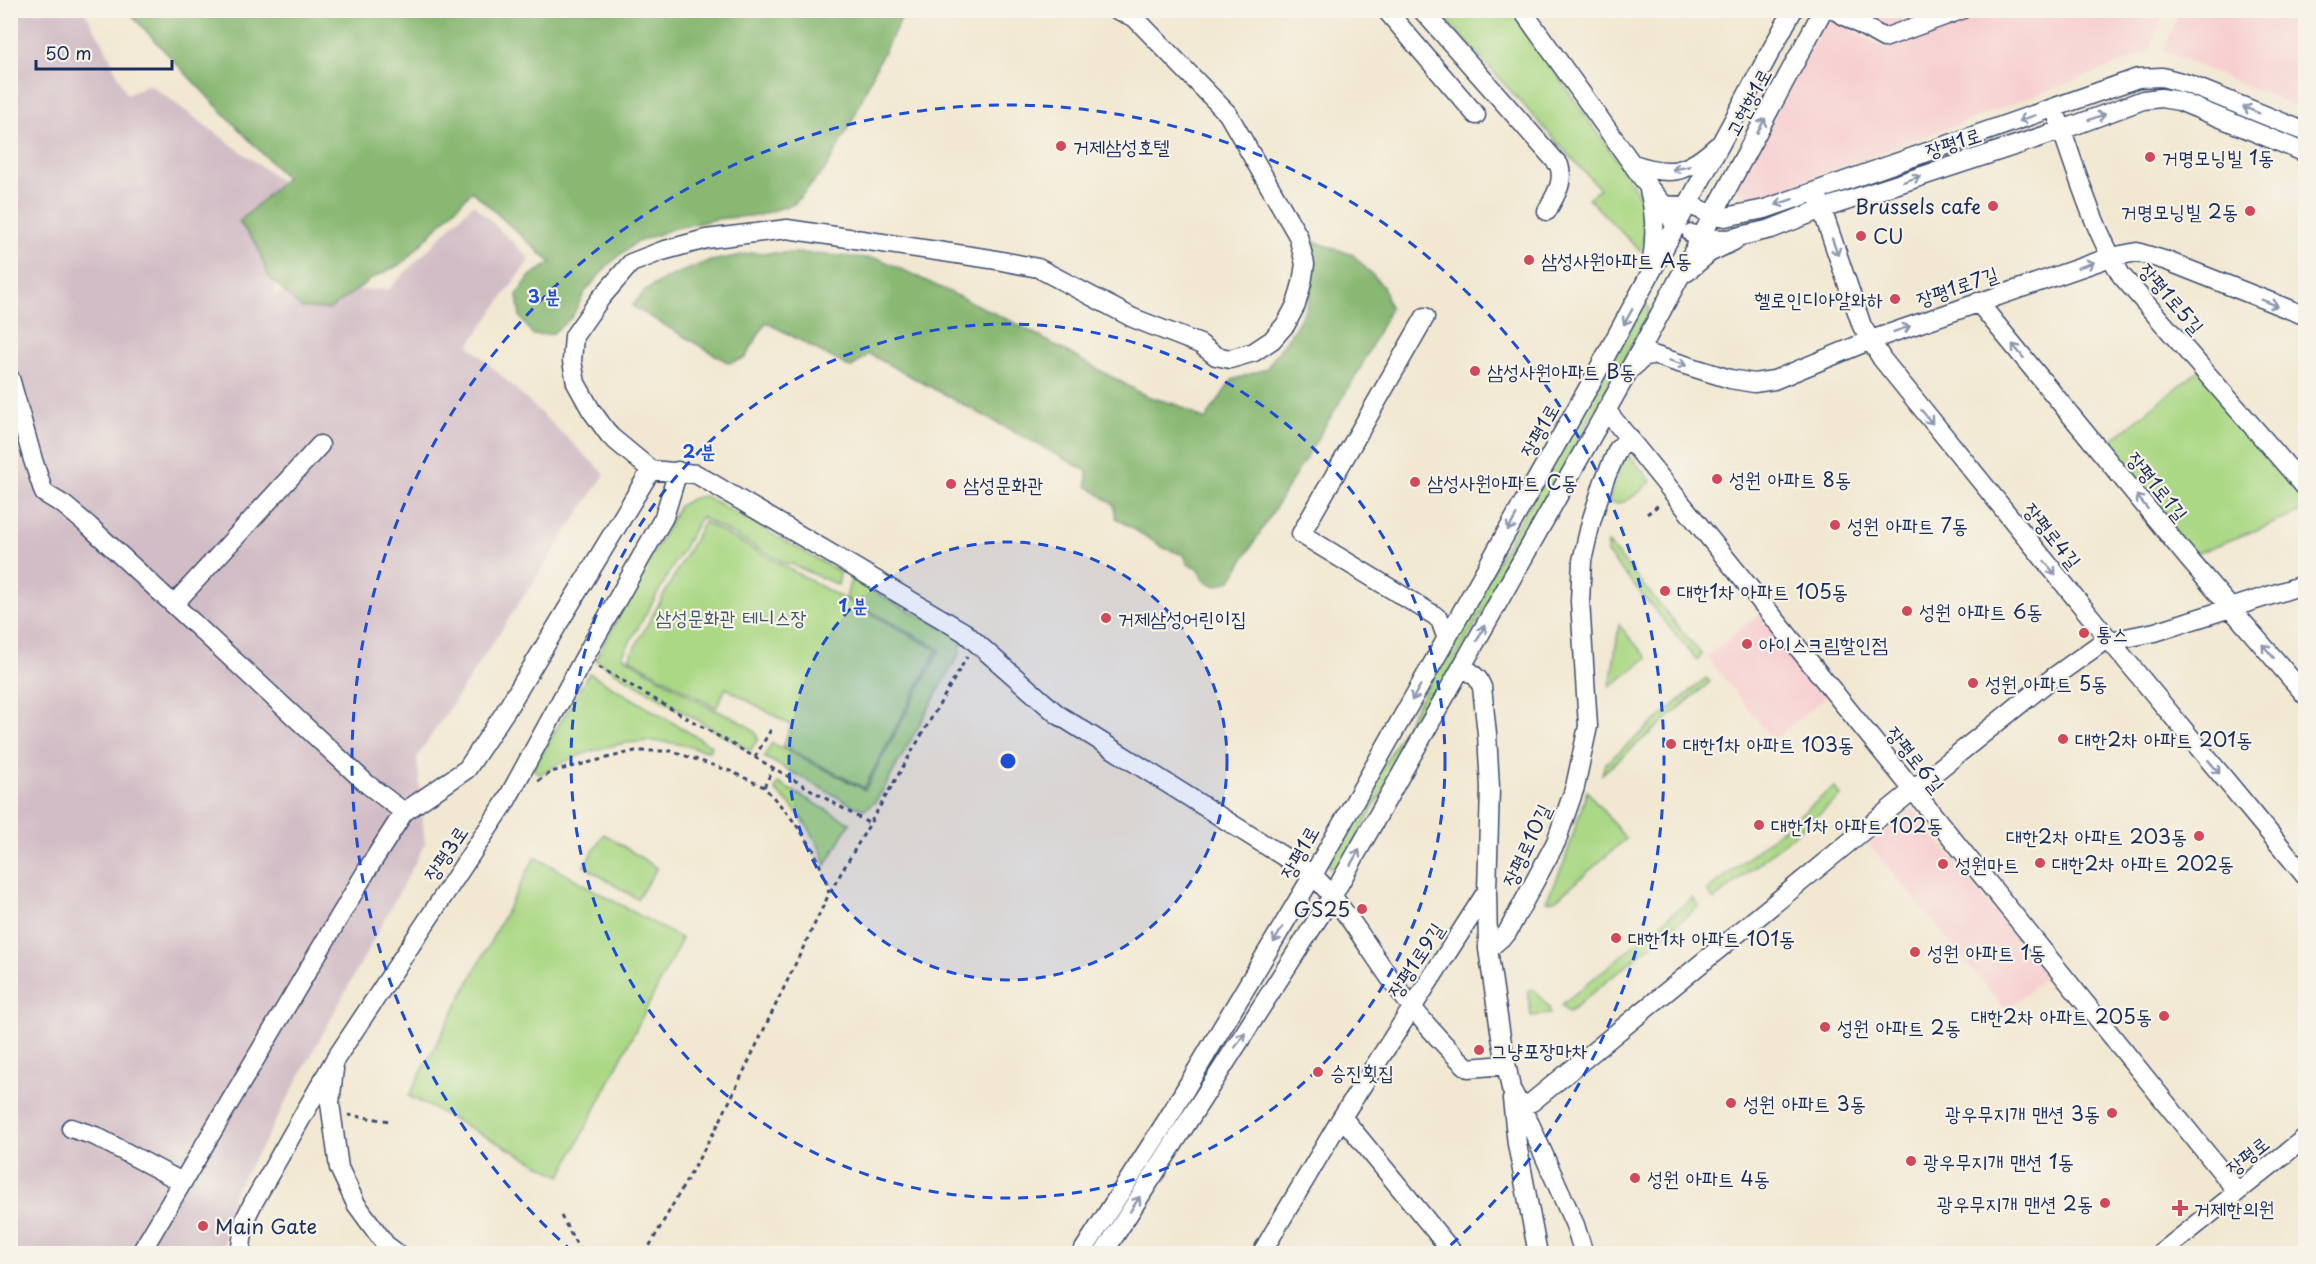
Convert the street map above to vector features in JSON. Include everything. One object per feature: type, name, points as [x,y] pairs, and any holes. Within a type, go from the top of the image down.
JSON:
[{"type":"street","points":[[1117,10],[1135,18],[1228,114],[1298,236],[1305,264],[1302,283],[1296,305],[1286,324],[1272,340],[1254,351],[1230,359],[1216,356],[1200,344],[1133,318],[1038,268],[787,229],[706,239],[662,251],[631,263],[600,299],[574,336],[572,361],[576,383],[591,410],[610,436],[651,470],[696,474],[963,632],[1057,714],[1313,875],[1333,895],[1391,981],[1468,1068],[1506,1065]]},
{"type":"street","points":[[1386,10],[1476,115]]},
{"type":"street","points":[[1422,10],[1559,165],[1562,176],[1561,184],[1547,211]]},
{"type":"street","points":[[1522,10],[1647,185],[1665,206],[1676,228]]},
{"type":"street","name":"고현항1로","points":[[1676,228],[1793,10]]},
{"type":"street","name":"고현항1로","points":[[1628,372],[1822,10]]},
{"type":"street","points":[[1834,10],[1884,38],[1961,10]]},
{"type":"street","name":"장평1로","points":[[1081,1254],[1167,1120],[1313,875],[1676,228],[1701,238],[1728,239],[1771,229],[1819,201],[2054,108],[2138,78],[2162,77],[2188,84],[2306,132]]},
{"type":"street","name":"장평1로","points":[[1689,205],[1725,217],[1819,201],[2062,130],[2143,100],[2161,98],[2179,101],[2306,153]]},
{"type":"street","name":"장평1로5길","points":[[2054,108],[2096,226],[2121,275],[2306,488]]},
{"type":"street","points":[[1631,163],[1661,171],[1687,169],[1707,156],[1723,141]]},
{"type":"street","points":[[1647,185],[1654,208],[1656,230],[1650,277]]},
{"type":"street","name":"장평로4길","points":[[1819,201],[1862,326],[1905,390],[2306,877]]},
{"type":"street","points":[[1665,206],[1689,205]]},
{"type":"street","points":[[1677,281],[1709,253],[1746,235]]},
{"type":"street","name":"장평1로7길","points":[[1628,372],[1642,358],[1653,355],[1730,379],[1754,383],[1774,380],[1870,340],[2111,257],[2137,252],[2168,261],[2306,316]]},
{"type":"street","name":"장평1로1길","points":[[1978,302],[2179,549],[2306,696]]},
{"type":"street","points":[[1303,531],[1425,317]]},
{"type":"street","points":[[1103,1254],[1333,895],[1628,372]]},
{"type":"street","points":[[10,378],[44,494],[64,505],[89,526],[367,784],[404,812]]},
{"type":"street","name":"장평로6길","points":[[1606,410],[2237,1191]]},
{"type":"street","name":"장평로10길","points":[[1488,949],[1507,933],[1556,842],[1575,787],[1588,726],[1580,601],[1582,561],[1604,481],[1618,449],[1629,437]]},
{"type":"street","points":[[174,604],[320,445]]},
{"type":"street","points":[[140,1254],[366,870],[404,812],[467,769],[505,711],[651,470]]},
{"type":"street","name":"장평3로","points":[[240,1254],[245,1219],[334,1061],[505,803],[664,517],[678,471]]},
{"type":"street","points":[[1303,531],[1439,606],[1453,607],[1467,604]]},
{"type":"street","points":[[1303,531],[1434,615],[1440,620],[1447,639]]},
{"type":"street","points":[[1521,1106],[1532,1102],[1913,790],[2055,676],[2101,644],[2155,632],[2306,584]]},
{"type":"street","points":[[1464,666],[1478,679],[1482,687],[1490,788],[1488,949],[1511,1089],[1517,1144],[1538,1254]]},
{"type":"street","name":"장평1로9길","points":[[1261,1254],[1342,1117],[1487,891]]},
{"type":"street","points":[[334,1061],[330,1103],[339,1168],[356,1204],[386,1245],[398,1254]]},
{"type":"street","points":[[1511,1089],[1521,1106],[1575,1225],[1584,1254]]},
{"type":"street","points":[[1342,1117],[1454,1254]]},
{"type":"street","points":[[71,1128],[95,1136],[182,1182]]},
{"type":"street","name":"장평로","points":[[2160,1254],[2306,1137]]},
{"type":"path","points":[[645,1254],[719,1124],[829,894],[975,643]]},
{"type":"path","points":[[584,658],[870,824]]},
{"type":"path","points":[[754,757],[772,726]]},
{"type":"path","points":[[533,785],[551,772],[635,751],[671,751],[730,771],[764,787],[789,815],[814,850],[829,894]]},
{"type":"path","points":[[764,787],[774,767]]},
{"type":"path","points":[[361,1117],[390,1121]]},
{"type":"path","points":[[561,1216],[582,1254]]},
{"type":"shaded area","points":[[2299,10],[2305,13],[2305,111],[2163,51],[2180,11]]},
{"type":"shaded area","points":[[10,11],[84,11],[103,43],[127,95],[149,84],[288,186],[274,294],[389,289],[473,204],[530,259],[469,345],[605,474],[417,757],[425,844],[266,1139],[234,1192],[226,1223],[223,1253],[11,1253]]},
{"type":"shaded area","points":[[1847,11],[1939,11],[1883,31]]},
{"type":"shaded area","points":[[1989,11],[2165,11],[2148,53],[1758,199],[1734,191],[1829,16],[1881,47]]},
{"type":"shaded area","points":[[1759,614],[1826,697],[1773,740],[1707,657]]},
{"type":"shaded area","points":[[1913,809],[2047,976],[2010,1007],[2002,1006],[1869,844]]},
{"type":"green space","points":[[128,11],[905,11],[827,167],[794,204],[759,215],[717,219],[672,229],[635,243],[608,265],[585,292],[572,317],[552,334],[533,335],[520,317],[517,295],[530,276],[551,263],[472,191],[403,263],[373,278],[330,309],[301,308],[268,276],[257,245],[239,222],[286,178]]},
{"type":"green space","points":[[1438,11],[1512,11],[1623,169],[1643,202],[1646,232],[1640,251],[1588,198],[1600,189]]},
{"type":"green space","points":[[1310,240],[1353,255],[1383,286],[1390,308],[1360,369],[1231,580],[1216,586],[1204,580],[1198,568],[1188,564],[1184,555],[1164,548],[1116,518],[1114,505],[1087,486],[1087,471],[869,354],[851,368],[766,322],[745,358],[729,363],[632,306],[645,291],[664,279],[706,262],[752,253],[802,253],[880,259],[1017,324],[1146,396],[1178,405],[1205,420],[1232,380],[1266,369],[1293,331],[1307,306],[1312,286],[1314,260]]},
{"type":"green space","points":[[1644,303],[1649,308],[1647,316],[1341,866],[1334,870],[1328,865],[1641,304]]},
{"type":"green space","points":[[2203,367],[2305,488],[2305,511],[2187,557],[2099,450]]},
{"type":"green space","points":[[1628,456],[1651,482],[1626,501],[1608,502],[1623,461]]},
{"type":"green space","points":[[705,496],[840,572],[838,585],[791,564],[788,565],[701,517],[622,656],[712,709],[746,725],[755,732],[758,739],[750,751],[595,660],[679,506],[693,498]]},
{"type":"green space","name":"삼성문화관 테니스장","points":[[704,522],[937,650],[864,788],[783,746],[791,725],[726,688],[716,708],[629,658]]},
{"type":"green space","points":[[1608,543],[1702,655],[1697,660],[1607,553]]},
{"type":"green space","points":[[851,579],[957,636],[961,644],[960,652],[884,788],[875,802],[865,809],[854,806],[764,757],[772,743],[865,790],[940,649],[846,598]]},
{"type":"green space","points":[[1619,625],[1647,658],[1610,687]]},
{"type":"green space","points":[[589,673],[712,746],[709,751],[656,741],[621,744],[587,753],[540,774],[533,769]]},
{"type":"green space","points":[[1706,678],[1710,682],[1602,774],[1605,764]]},
{"type":"green space","points":[[778,783],[850,823],[826,865],[818,844],[806,824],[775,790]]},
{"type":"green space","points":[[1834,787],[1841,796],[1714,900],[1707,891]]},
{"type":"green space","points":[[1587,791],[1626,839],[1555,900],[1546,901],[1564,863]]},
{"type":"green space","points":[[604,834],[657,868],[637,899],[584,866]]},
{"type":"green space","points":[[535,857],[682,939],[561,1176],[409,1096]]},
{"type":"green space","points":[[1692,898],[1699,906],[1568,1013],[1561,1005]]},
{"type":"green space","points":[[1528,990],[1534,990],[1549,1007],[1550,1014],[1531,1016]]},
{"type":"place","name":"거제삼성호텔","points":[[1061,146]]},
{"type":"place","name":"거명모닝빌 1동","points":[[2150,157]]},
{"type":"place","name":"Brussels cafe","points":[[1993,206]]},
{"type":"place","name":"거명모닝빌 2동","points":[[2250,211]]},
{"type":"place","name":"CU","points":[[1861,236]]},
{"type":"place","name":"삼성사원아파트 A동","points":[[1529,260]]},
{"type":"place","name":"헬로인디아알와하","points":[[1895,299]]},
{"type":"place","name":"삼성사원아파트 B동","points":[[1475,371]]},
{"type":"place","name":"성원 아파트 8동","points":[[1717,479]]},
{"type":"place","name":"삼성사원아파트 C동","points":[[1415,482]]},
{"type":"place","name":"삼성문화관","points":[[951,484]]},
{"type":"place","name":"성원 아파트 7동","points":[[1835,525]]},
{"type":"place","name":"대한1차 아파트 105동","points":[[1665,591]]},
{"type":"place","name":"성원 아파트 6동","points":[[1907,611]]},
{"type":"place","name":"거제삼성어린이집","points":[[1106,618]]},
{"type":"place","name":"통스","points":[[2084,633]]},
{"type":"place","name":"아이스크림할인점","points":[[1747,644]]},
{"type":"place","name":"성원 아파트 5동","points":[[1973,683]]},
{"type":"place","name":"대한2차 아파트 201동","points":[[2063,739]]},
{"type":"place","name":"대한1차 아파트 103동","points":[[1671,744]]},
{"type":"place","name":"대한1차 아파트 102동","points":[[1759,825]]},
{"type":"place","name":"대한2차 아파트 203동","points":[[2199,836]]},
{"type":"place","name":"대한2차 아파트 202동","points":[[2040,863]]},
{"type":"place","name":"성원마트","points":[[1943,864]]},
{"type":"place","name":"GS25","points":[[1362,909]]},
{"type":"place","name":"대한1차 아파트 101동","points":[[1616,938]]},
{"type":"place","name":"성원 아파트 1동","points":[[1915,952]]},
{"type":"place","name":"대한2차 아파트 205동","points":[[2164,1016]]},
{"type":"place","name":"성원 아파트 2동","points":[[1825,1027]]},
{"type":"place","name":"그냥포장마차","points":[[1479,1050]]},
{"type":"place","name":"승진횟집","points":[[1318,1072]]},
{"type":"place","name":"성원 아파트 3동","points":[[1731,1103]]},
{"type":"place","name":"광우무지개 맨션 3동","points":[[2112,1113]]},
{"type":"place","name":"광우무지개 맨션 1동","points":[[1911,1161]]},
{"type":"place","name":"성원 아파트 4동","points":[[1635,1178]]},
{"type":"place","name":"광우무지개 맨션 2동","points":[[2105,1203]]},
{"type":"place","name":"거제한의원","points":[[2180,1208]]},
{"type":"place","name":"Main Gate","points":[[203,1226]]}]
